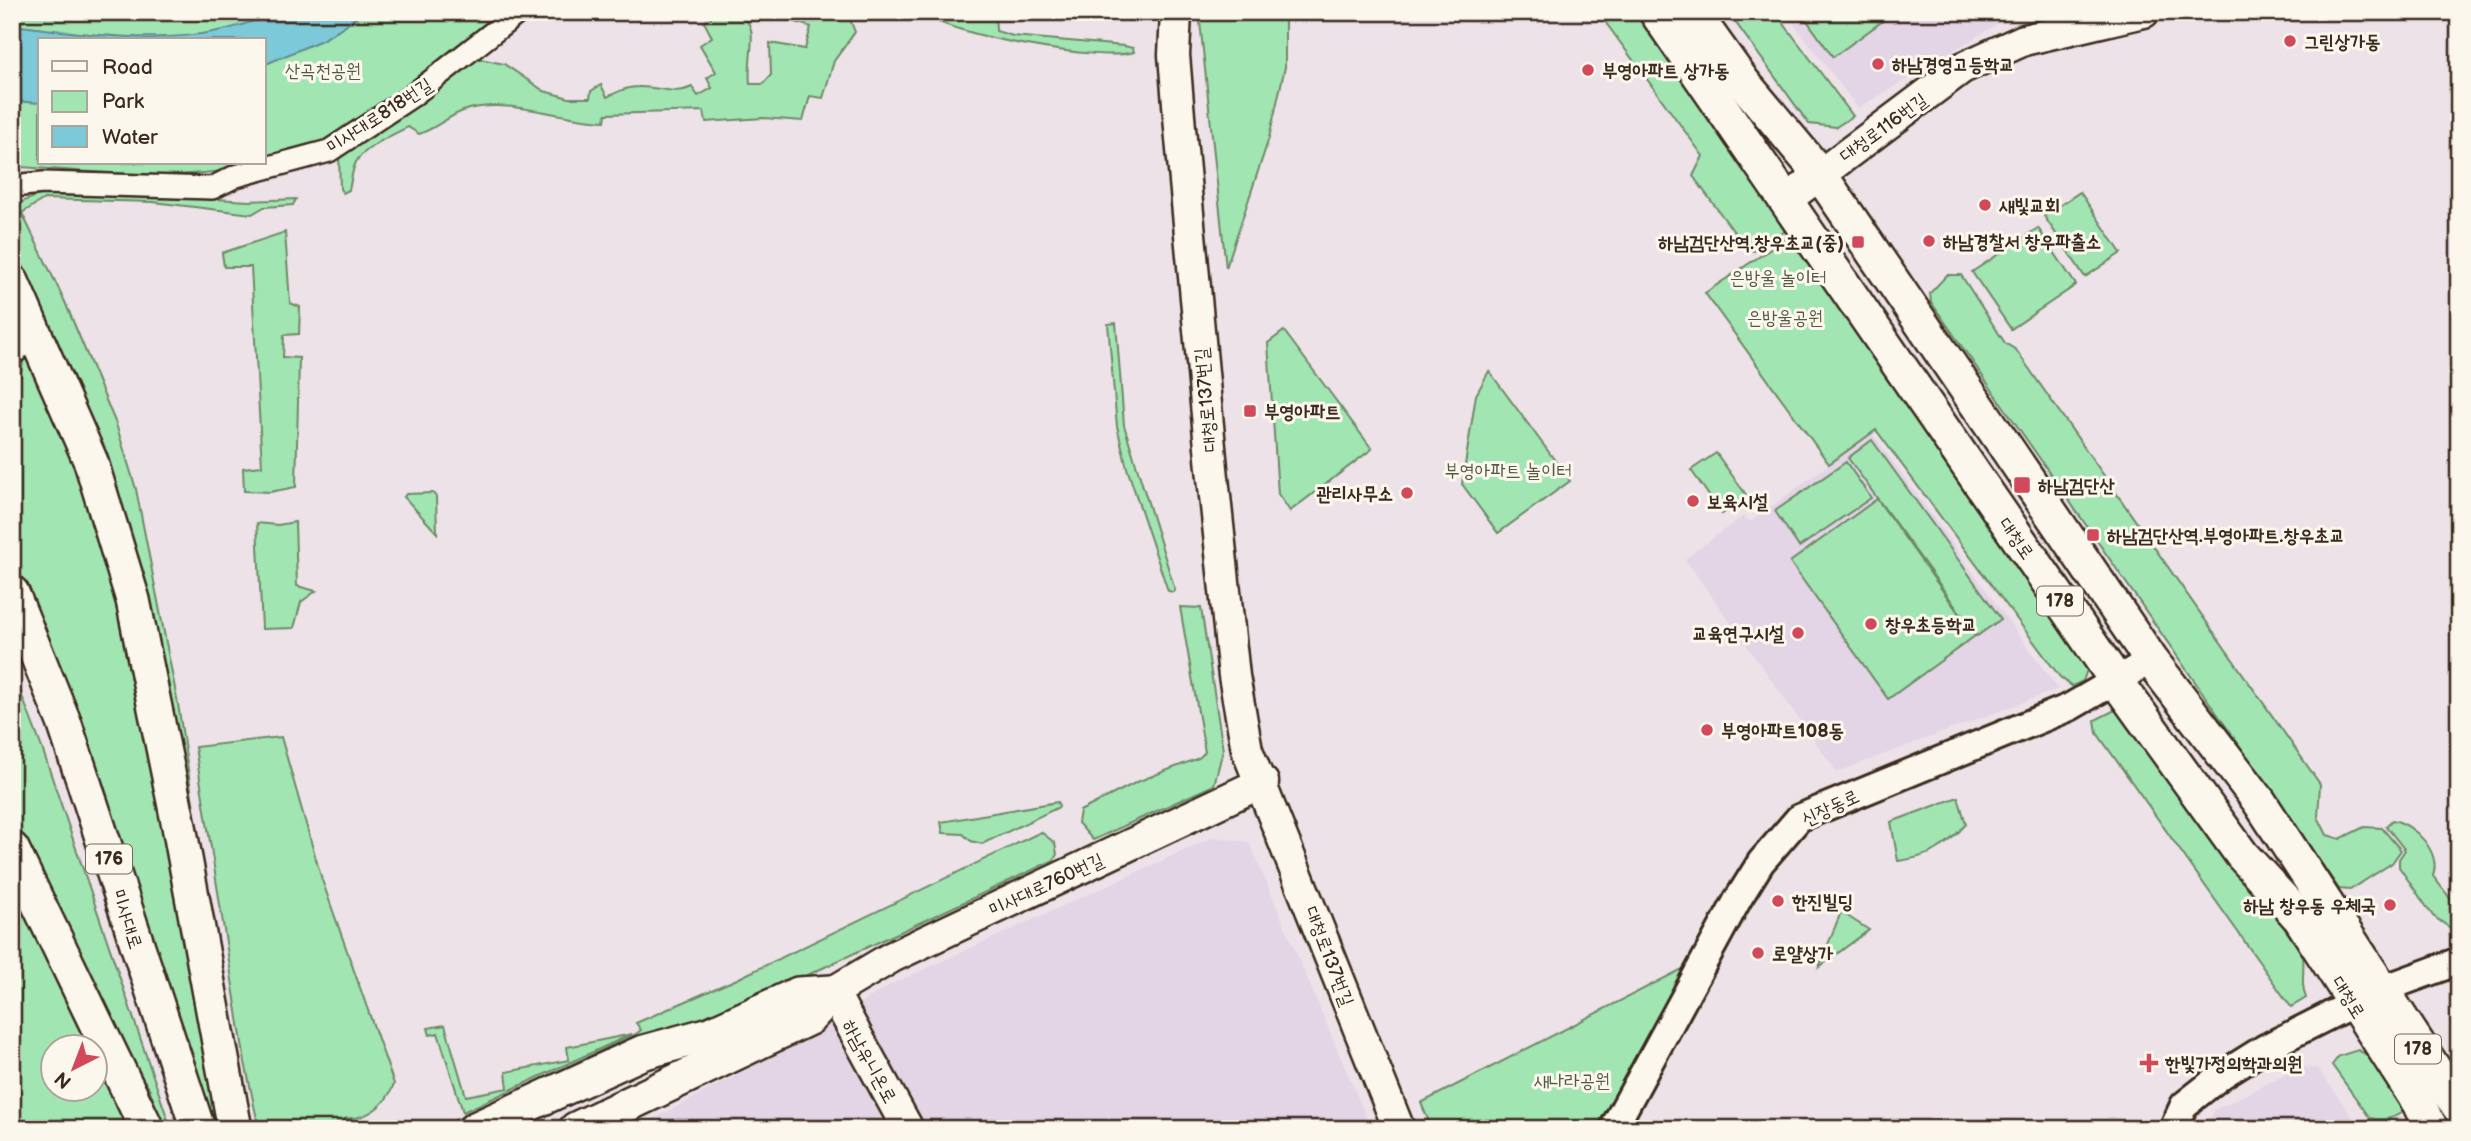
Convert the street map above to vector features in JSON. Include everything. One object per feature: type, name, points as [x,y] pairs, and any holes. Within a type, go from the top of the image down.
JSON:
[{"type":"main road","name":"대청로137번길","points":[[1176,12],[1174,55],[1180,128],[1226,612],[1247,750],[1263,782],[1399,1129]]},
{"type":"main road","name":"대청로137번길","points":[[1194,12],[1192,66],[1195,113],[1246,647],[1267,746],[1263,782]]},
{"type":"main road","name":"대청로","points":[[1656,12],[2117,682],[2242,855],[2300,918],[2459,1107]]},
{"type":"main road","name":"대청로","points":[[1693,12],[1743,82],[1819,173],[2151,660],[2259,802],[2366,997],[2431,1129]]},
{"type":"main road","name":"대청로116번길","points":[[1786,200],[1962,68],[2024,40],[2144,12]]},
{"type":"main road","points":[[12,282],[91,461],[132,600],[179,826],[235,1119]]},
{"type":"main road","points":[[12,334],[12,347]]},
{"type":"main road","name":"미사대로","points":[[12,593],[64,722],[198,1129]]},
{"type":"main road","name":"미사대로","points":[[12,640],[47,727],[181,1129]]},
{"type":"main road","name":"미사대로760번길","points":[[833,992],[892,957],[1263,782]]},
{"type":"main road","points":[[12,849],[147,1129]]},
{"type":"main road","points":[[525,1129],[710,1034],[798,994],[833,992]]},
{"type":"main road","points":[[576,1129],[809,1018],[833,992]]},
{"type":"main road","name":"하남유니온로","points":[[833,992],[908,1129]]},
{"type":"main road","points":[[475,1129],[641,1054],[710,1034]]},
{"type":"street","name":"미사대로818번길","points":[[12,186],[43,183],[212,188],[236,176],[329,151],[412,96],[519,12]]},
{"type":"street","name":"신장동로","points":[[1613,1129],[1738,899],[1761,862],[1799,818],[2042,719],[2117,682],[2151,660]]},
{"type":"street","points":[[2173,1129],[2184,1105],[2222,1075],[2265,1048],[2366,997],[2459,961]]},
{"type":"shaded area","name":"하남경영고등학교","points":[[1785,12],[2004,12],[2004,20],[1858,108]]},
{"type":"shaded area","name":"창우초등학교","points":[[1872,433],[2058,689],[1837,772],[1685,559],[1743,516],[1750,522]]},
{"type":"shaded area","points":[[1214,837],[1249,842],[1371,1129],[635,1129],[797,1043],[890,985]]},
{"type":"shaded area","points":[[2300,1067],[2318,1069],[2361,1129],[2202,1129],[2215,1110]]},
{"type":"green space","name":"산곡천공원","points":[[12,12],[507,12],[478,37],[316,150],[266,162],[266,38],[38,38],[38,164],[258,164],[172,175],[20,167],[21,160],[14,160],[12,167]]},
{"type":"green space","points":[[710,12],[729,13],[748,23],[752,42],[750,84],[763,84],[771,75],[770,43],[805,49],[811,27],[766,12],[847,12],[855,32],[834,61],[823,98],[810,96],[803,121],[763,118],[706,122],[704,111],[606,114],[605,121],[516,107],[480,107],[463,111],[419,134],[408,127],[379,142],[356,162],[349,190],[343,193],[340,189],[339,154],[476,58],[504,64],[544,91],[569,98],[590,98],[591,91],[601,85],[607,97],[638,87],[678,91],[692,87],[698,96],[712,88],[707,78],[716,72],[700,45],[712,37],[704,22],[711,18]]},
{"type":"green space","points":[[921,12],[995,12],[996,31],[1013,36],[1124,46],[1133,48],[1134,52],[1091,54],[1025,45],[960,30]]},
{"type":"green space","points":[[1199,12],[1285,12],[1285,67],[1269,138],[1226,268]]},
{"type":"green space","points":[[1598,12],[1635,12],[1786,223],[1784,232],[1754,251],[1745,247],[1693,176],[1703,156]]},
{"type":"green space","points":[[1728,12],[1775,12],[1853,116],[1836,127],[1809,124]]},
{"type":"green space","points":[[1801,12],[1895,12],[1833,57]]},
{"type":"green space","points":[[83,191],[249,201],[296,199],[293,205],[264,207],[252,214],[153,202],[44,199],[22,213],[65,302],[116,424],[136,489],[178,704],[199,842],[112,493],[79,389],[12,241],[12,210],[17,204],[41,194]]},
{"type":"green space","points":[[2080,192],[2121,253],[2085,277],[2044,216]]},
{"type":"green space","points":[[2038,228],[2076,285],[2011,329],[1972,272]]},
{"type":"green space","points":[[285,232],[290,303],[300,307],[299,334],[284,335],[283,357],[299,358],[296,487],[270,492],[244,491],[243,468],[262,466],[251,267],[224,267],[222,253]]},
{"type":"green space","name":"은방울공원","points":[[1790,236],[1935,434],[1941,458],[2076,648],[2088,667],[2083,681],[2072,686],[2060,677],[1876,430],[1829,464],[1705,293]]},
{"type":"green space","points":[[1947,275],[1961,275],[2005,343],[2016,350],[2320,784],[2318,817],[2327,835],[2340,839],[2364,827],[2382,828],[2401,850],[2392,863],[2350,890],[2339,889],[1931,302],[1930,293]]},
{"type":"green space","points":[[1116,323],[1124,425],[1175,590],[1173,592],[1168,591],[1127,468],[1117,426],[1108,324]]},
{"type":"green space","points":[[1284,331],[1372,449],[1290,511],[1278,494],[1268,343]]},
{"type":"green space","points":[[27,343],[52,388],[107,562],[224,1129],[214,1129],[29,595],[12,554],[12,391],[21,372]]},
{"type":"green space","name":"부영아파트 놀이터","points":[[1489,371],[1570,481],[1498,533],[1462,484],[1476,395]]},
{"type":"green space","points":[[1872,440],[2001,619],[1977,636],[1848,458]]},
{"type":"green space","points":[[1716,453],[1747,496],[1722,514],[1691,470]]},
{"type":"green space","points":[[1846,462],[1871,498],[1799,547],[1775,511]]},
{"type":"green space","points":[[433,493],[436,497],[437,533],[404,497],[406,494]]},
{"type":"green space","points":[[1877,499],[1975,636],[1888,699],[1790,562]]},
{"type":"green space","points":[[295,522],[297,586],[316,591],[301,602],[294,628],[262,629],[257,523],[278,525]]},
{"type":"green space","points":[[1180,607],[1201,608],[1223,750],[1214,785],[1093,840],[1078,823],[1080,811],[1137,782],[1199,758],[1205,752]]},
{"type":"green space","points":[[12,670],[42,748],[171,1129],[164,1129],[149,1088],[115,1038],[12,827]]},
{"type":"green space","points":[[2123,706],[2136,715],[2303,955],[2303,987],[2306,998],[2291,1007],[2097,733],[2095,720]]},
{"type":"green space","points":[[281,737],[322,880],[394,1084],[387,1098],[375,1109],[361,1116],[346,1118],[336,1129],[259,1129],[245,1062],[195,747]]},
{"type":"green space","points":[[1958,797],[1966,824],[1936,850],[1898,861],[1891,822]]},
{"type":"green space","points":[[1058,802],[1059,807],[982,844],[971,841],[963,834],[943,833],[941,822]]},
{"type":"green space","points":[[2392,820],[2417,833],[2430,849],[2433,876],[2459,910],[2459,934],[2433,916],[2399,867],[2399,859],[2405,850],[2386,826]]},
{"type":"green space","points":[[1041,832],[1055,843],[1057,854],[1054,860],[782,987],[457,1129],[436,1129],[636,1034],[641,1030],[636,1023],[737,979]]},
{"type":"green space","points":[[12,875],[89,1032],[38,1032],[38,1102],[108,1102],[108,1072],[136,1129],[12,1129]]},
{"type":"green space","points":[[1841,912],[1869,930],[1819,967]]},
{"type":"green space","name":"새나라공원","points":[[1688,966],[1600,1129],[1432,1129],[1421,1103]]},
{"type":"green space","points":[[445,1025],[466,1096],[508,1088],[506,1072],[569,1060],[567,1047],[632,1034],[463,1112],[438,1033],[430,1035],[428,1028]]},
{"type":"green space","points":[[2358,1050],[2369,1056],[2406,1107],[2395,1117],[2370,1118],[2332,1065],[2339,1056]]},
{"type":"water","points":[[275,12],[365,12],[324,39],[266,64],[266,38],[38,38],[38,103],[12,101],[12,25],[145,37],[211,32],[244,24]]},
{"type":"place","name":"그린상가동","points":[[2290,41]]},
{"type":"place","name":"하남경영고등학교","points":[[1878,64]]},
{"type":"place","name":"부영아파트 상가동","points":[[1588,70]]},
{"type":"place","name":"새빛교회","points":[[1985,205]]},
{"type":"place","name":"하남경찰서 창우파출소","points":[[1929,241]]},
{"type":"place","name":"하남검단산역.창우초교(중)","points":[[1858,242]]},
{"type":"place","name":"부영아파트","points":[[1250,411]]},
{"type":"place","name":"하남검단산","points":[[2022,485]]},
{"type":"place","name":"관리사무소","points":[[1407,493]]},
{"type":"place","name":"보육시설","points":[[1693,501]]},
{"type":"place","name":"하남검단산역.부영아파트.창우초교","points":[[2093,535]]},
{"type":"place","name":"창우초등학교","points":[[1871,624]]},
{"type":"place","name":"교육연구시설","points":[[1798,633]]},
{"type":"place","name":"부영아파트108동","points":[[1707,730]]},
{"type":"place","name":"한진빌딩","points":[[1778,901]]},
{"type":"place","name":"하남 창우동 우체국","points":[[2390,905]]},
{"type":"place","name":"로얄상가","points":[[1758,953]]},
{"type":"place","name":"한빛가정의학과의원","points":[[2149,1063]]},
{"type":"park label","name":"은방울 놀이터","points":[[1778,277]]}]
